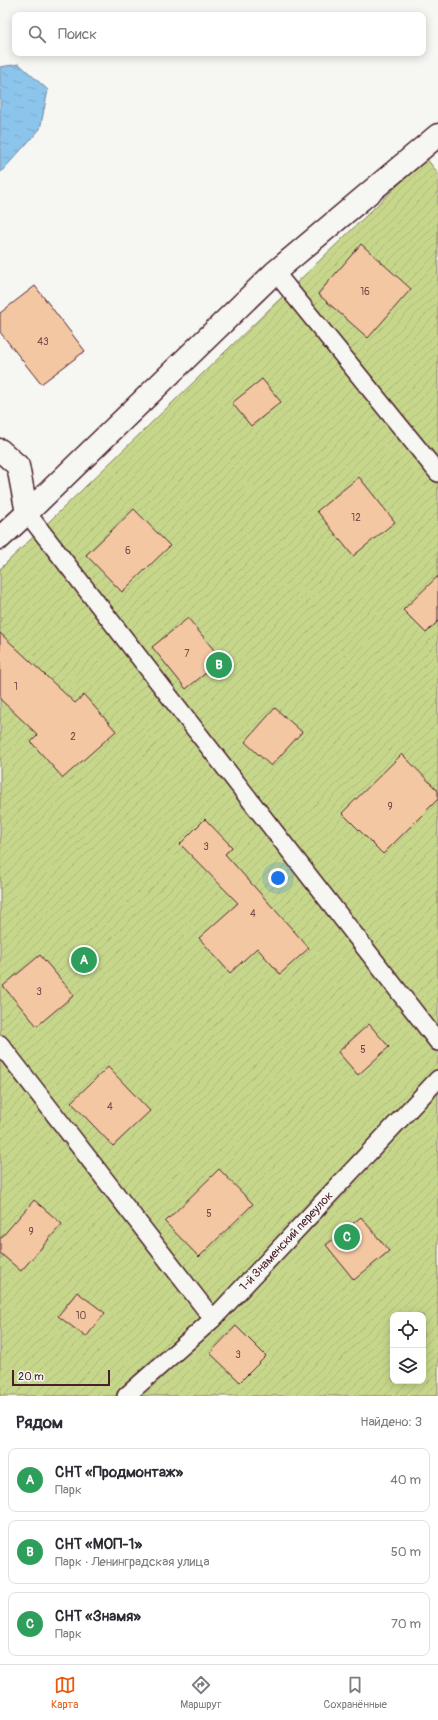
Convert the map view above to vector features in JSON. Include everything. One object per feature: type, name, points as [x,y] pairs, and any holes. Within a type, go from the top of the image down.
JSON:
[{"type":"street","points":[[0,538],[275,272],[438,135]]},
{"type":"street","points":[[0,450],[18,466],[27,513]]},
{"type":"lane","points":[[275,272],[438,473]]},
{"type":"lane","points":[[27,513],[438,1042]]},
{"type":"lane","points":[[0,1044],[213,1319]]},
{"type":"lane","name":"1-й Знаменский переулок","points":[[126,1396],[213,1319],[438,1079]]},
{"type":"green space","points":[[426,158],[438,173],[438,1396],[0,1396],[0,569]]},
{"type":"water","points":[[19,64],[48,90],[40,129],[0,173],[0,67]]},
{"type":"building","points":[[361,244],[411,289],[368,338],[318,294]]},
{"type":"building","points":[[35,286],[85,351],[41,384],[0,332],[0,313]]},
{"type":"building","points":[[262,379],[281,402],[251,426],[232,403]]},
{"type":"building","points":[[359,477],[395,522],[353,556],[317,511]]},
{"type":"building","points":[[134,509],[170,546],[122,592],[86,555]]},
{"type":"building","points":[[438,576],[438,621],[426,633],[403,610]]},
{"type":"building","points":[[188,618],[222,660],[186,689],[152,647]]},
{"type":"building","points":[[0,633],[75,703],[84,695],[116,731],[63,778],[31,742],[38,735],[0,699]]},
{"type":"building","points":[[275,708],[302,732],[271,766],[245,742]]},
{"type":"building","points":[[402,754],[438,791],[438,799],[383,854],[342,813]]},
{"type":"building","points":[[205,819],[232,847],[225,854],[309,948],[280,974],[257,948],[230,973],[199,938],[238,903],[180,844]]},
{"type":"building","points":[[40,955],[74,995],[37,1026],[3,986]]},
{"type":"building","points":[[369,1024],[389,1047],[358,1075],[338,1052]]},
{"type":"building","points":[[108,1067],[150,1111],[113,1146],[71,1102]]},
{"type":"building","points":[[219,1169],[253,1204],[199,1257],[165,1222]]},
{"type":"building","points":[[34,1200],[62,1224],[21,1271],[0,1253],[0,1239]]},
{"type":"building","points":[[361,1217],[389,1251],[354,1280],[326,1245]]},
{"type":"building","points":[[77,1292],[105,1313],[86,1337],[58,1316]]},
{"type":"building","points":[[236,1326],[266,1356],[240,1382],[210,1353]]},
{"type":"place","name":"СНТ «МОП-1»","points":[[219,665]]},
{"type":"place","name":"СНТ «Продмонтаж»","points":[[84,960]]},
{"type":"place","name":"СНТ «Знамя»","points":[[347,1237]]}]
